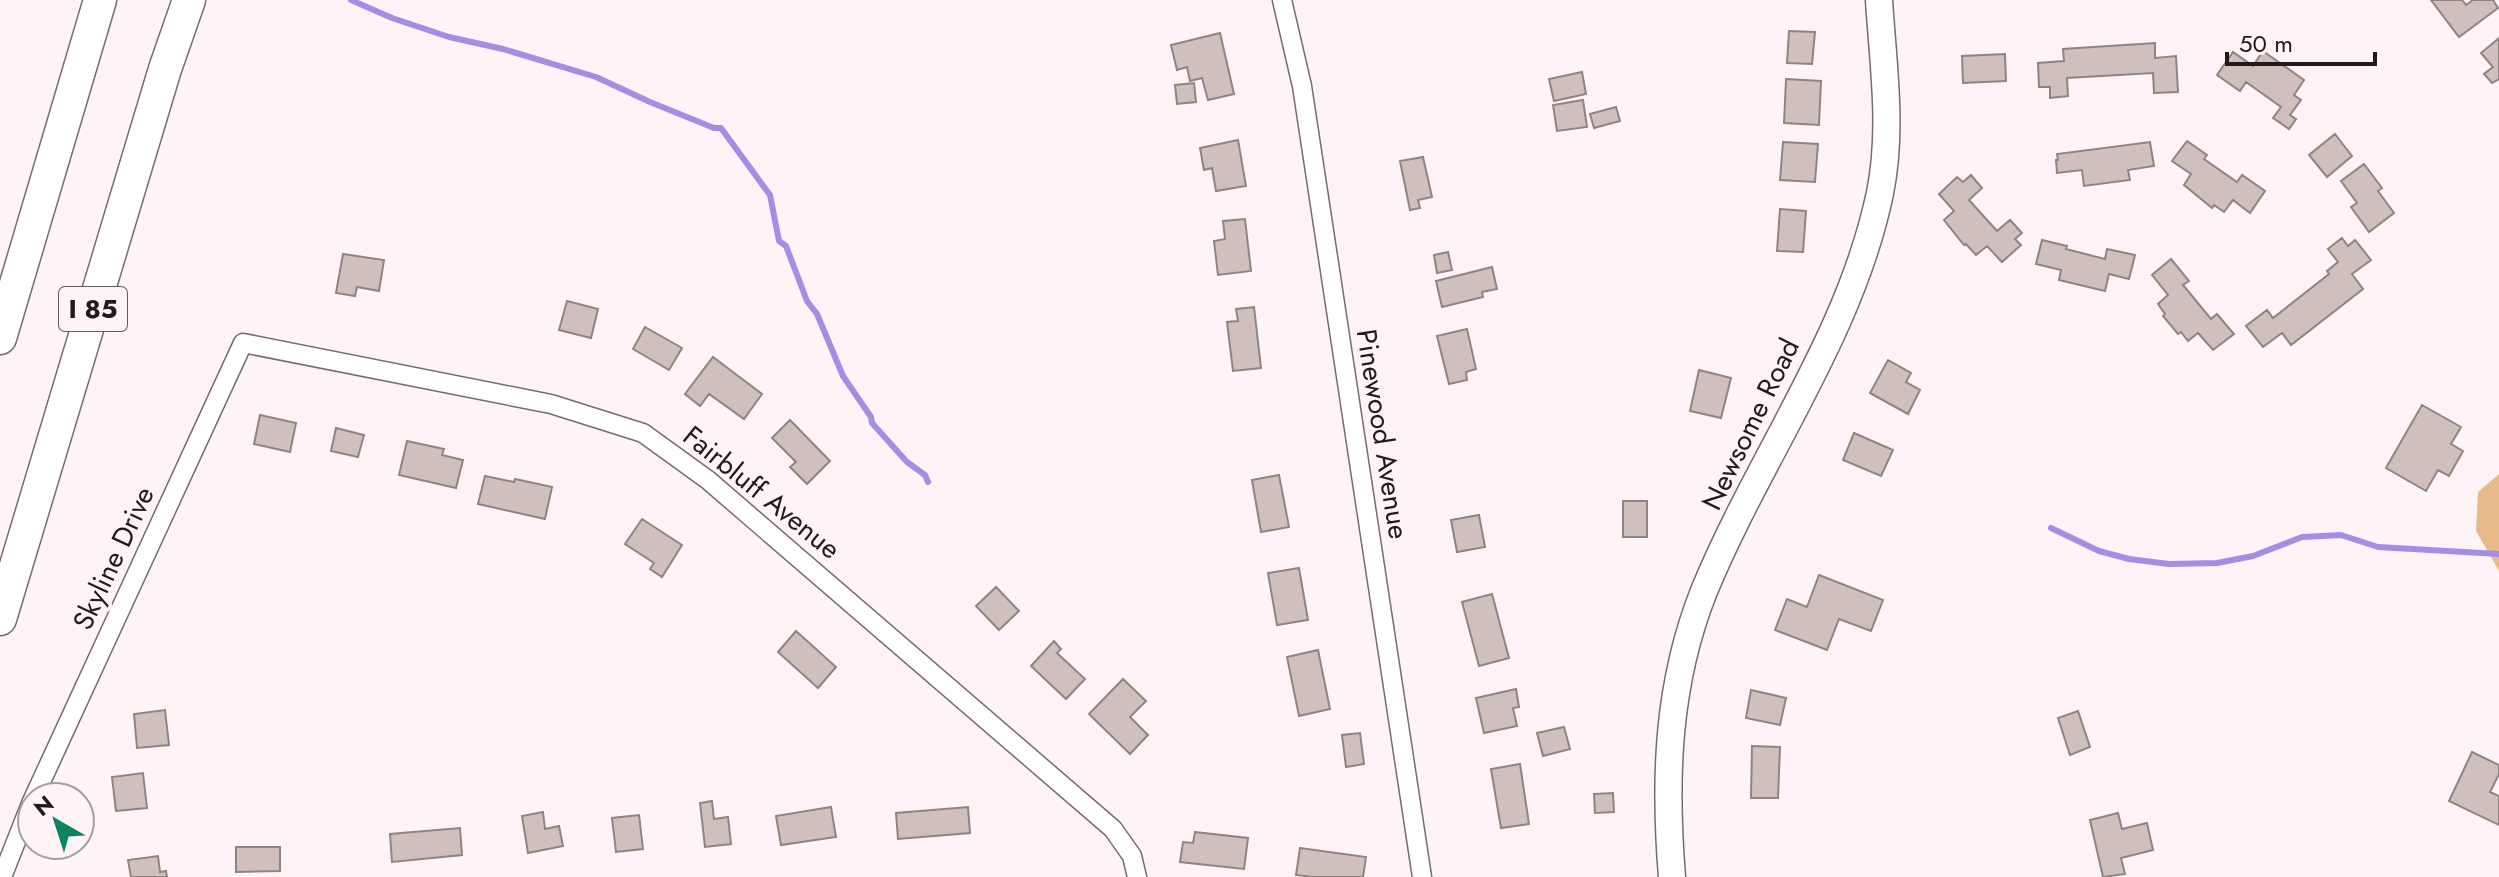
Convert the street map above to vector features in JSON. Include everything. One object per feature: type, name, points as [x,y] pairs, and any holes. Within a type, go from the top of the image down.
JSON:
[{"type":"highway","points":[[0,338],[100,0]]},
{"type":"highway","name":"I 85","points":[[0,619],[165,69],[189,0]]},
{"type":"street","name":"Pinewood Avenue","points":[[1282,0],[1302,86],[1422,877]]},
{"type":"street","name":"Newsome Road","points":[[1672,877],[1667,759],[1678,677],[1690,633],[1704,591],[1844,305],[1873,222],[1880,190],[1887,120],[1879,0]]},
{"type":"street","name":"Skyline Drive","points":[[41,781],[243,343]]},
{"type":"street","name":"Fairbluff Avenue","points":[[243,343],[551,404],[643,433],[708,480],[1113,829],[1132,856],[1137,877]]},
{"type":"street","name":"Skyline Drive","points":[[2,877],[16,842]]},
{"type":"shaded area","points":[[2499,474],[2499,571],[2476,531],[2478,492]]},
{"type":"building","points":[[2431,0],[2462,0],[2466,5],[2473,0],[2493,0],[2498,8],[2459,37]]},
{"type":"building","points":[[1789,31],[1815,32],[1812,64],[1787,63]]},
{"type":"building","points":[[1220,33],[1234,94],[1208,100],[1202,78],[1190,81],[1187,67],[1177,70],[1171,45]]},
{"type":"building","points":[[2499,38],[2499,79],[2492,83],[2484,74],[2493,67],[2481,53]]},
{"type":"building","points":[[2155,43],[2155,58],[2176,56],[2178,92],[2154,93],[2153,73],[2067,78],[2068,96],[2050,98],[2050,87],[2039,87],[2038,63],[2064,61],[2063,49]]},
{"type":"building","points":[[2263,51],[2304,80],[2294,95],[2301,100],[2290,115],[2296,119],[2289,129],[2273,118],[2281,107],[2246,82],[2240,91],[2217,75],[2233,52],[2253,66]]},
{"type":"building","points":[[2005,54],[2006,81],[1963,83],[1962,56]]},
{"type":"building","points":[[1582,72],[1586,94],[1554,101],[1549,79]]},
{"type":"building","points":[[1786,79],[1821,81],[1819,125],[1784,123]]},
{"type":"building","points":[[1194,83],[1196,102],[1177,104],[1175,85]]},
{"type":"building","points":[[1583,100],[1587,127],[1557,131],[1553,105]]},
{"type":"building","points":[[1616,107],[1620,121],[1594,128],[1590,114]]},
{"type":"building","points":[[2335,134],[2352,156],[2327,177],[2309,155]]},
{"type":"building","points":[[1238,140],[1246,186],[1216,191],[1212,168],[1204,170],[1200,148]]},
{"type":"building","points":[[2187,141],[2207,155],[2204,159],[2237,182],[2242,175],[2265,191],[2250,213],[2233,200],[2224,212],[2214,205],[2212,208],[2184,185],[2191,174],[2172,161]]},
{"type":"building","points":[[1783,142],[1818,144],[1815,182],[1780,180]]},
{"type":"building","points":[[2150,142],[2154,166],[2128,170],[2130,180],[2084,186],[2082,170],[2057,173],[2057,154]]},
{"type":"building","points":[[1423,157],[1432,197],[1418,200],[1420,208],[1410,210],[1400,161]]},
{"type":"building","points":[[2364,164],[2382,188],[2378,191],[2394,213],[2369,232],[2351,207],[2357,203],[2341,181]]},
{"type":"building","points":[[1971,175],[1982,188],[1969,200],[1997,231],[2010,220],[2022,233],[2015,239],[2021,245],[2002,262],[1987,246],[1976,255],[1944,220],[1954,211],[1939,194],[1957,177],[1963,182]]},
{"type":"building","points":[[1780,209],[1806,211],[1803,252],[1777,251]]},
{"type":"building","points":[[1245,219],[1251,271],[1218,275],[1214,241],[1225,239],[1223,221]]},
{"type":"building","points":[[2342,238],[2348,246],[2355,240],[2371,260],[2352,274],[2363,289],[2291,345],[2282,333],[2263,347],[2246,326],[2267,310],[2273,318],[2329,274],[2327,271],[2338,262],[2328,249]]},
{"type":"building","points":[[2042,240],[2105,259],[2107,249],[2135,255],[2129,279],[2109,274],[2105,291],[2059,280],[2061,270],[2036,264]]},
{"type":"building","points":[[1448,252],[1452,270],[1437,273],[1434,255]]},
{"type":"building","points":[[343,254],[384,260],[379,291],[357,287],[355,296],[336,293]]},
{"type":"building","points":[[2171,259],[2189,281],[2183,285],[2211,319],[2217,314],[2234,334],[2213,350],[2198,333],[2188,341],[2163,316],[2165,314],[2158,304],[2168,295],[2152,275]]},
{"type":"building","points":[[1492,267],[1497,289],[1482,292],[1483,297],[1442,307],[1436,281]]},
{"type":"building","points":[[567,301],[598,309],[591,338],[559,330]]},
{"type":"building","points":[[1254,307],[1261,368],[1233,371],[1227,322],[1238,321],[1236,309]]},
{"type":"building","points":[[645,327],[682,348],[669,370],[633,349]]},
{"type":"building","points":[[1467,329],[1476,369],[1466,372],[1467,380],[1449,384],[1437,336]]},
{"type":"building","points":[[713,357],[762,394],[744,419],[709,394],[700,406],[685,394]]},
{"type":"building","points":[[1888,360],[1911,373],[1906,382],[1920,390],[1908,414],[1870,393]]},
{"type":"building","points":[[1699,370],[1731,378],[1721,418],[1690,411]]},
{"type":"building","points":[[2422,405],[2461,427],[2451,444],[2463,451],[2449,476],[2438,470],[2426,491],[2386,468]]},
{"type":"building","points":[[260,415],[296,423],[290,452],[254,444]]},
{"type":"building","points":[[790,420],[830,461],[807,484],[790,467],[796,462],[772,438]]},
{"type":"building","points":[[336,428],[364,435],[358,457],[331,451]]},
{"type":"building","points":[[1854,433],[1893,450],[1881,476],[1843,460]]},
{"type":"building","points":[[407,441],[444,449],[442,455],[463,460],[456,488],[399,475]]},
{"type":"building","points":[[1279,475],[1289,527],[1261,532],[1252,480]]},
{"type":"building","points":[[485,476],[552,487],[545,519],[478,504]]},
{"type":"building","points":[[1623,501],[1647,501],[1647,537],[1623,537]]},
{"type":"building","points":[[1479,515],[1485,547],[1457,552],[1451,520]]},
{"type":"building","points":[[642,519],[682,545],[662,577],[650,569],[654,563],[625,544]]},
{"type":"building","points":[[1299,568],[1308,620],[1277,625],[1268,573]]},
{"type":"building","points":[[1819,575],[1883,600],[1871,631],[1839,619],[1827,650],[1775,630],[1787,599],[1807,607]]},
{"type":"building","points":[[996,587],[1019,611],[999,630],[976,606]]},
{"type":"building","points":[[1492,594],[1509,658],[1479,666],[1462,602]]},
{"type":"building","points":[[796,631],[836,667],[818,688],[778,652]]},
{"type":"building","points":[[1054,641],[1061,649],[1057,653],[1085,679],[1066,699],[1031,666]]},
{"type":"building","points":[[1318,650],[1330,709],[1299,716],[1287,657]]},
{"type":"building","points":[[1123,679],[1146,701],[1130,717],[1148,735],[1130,754],[1089,714]]},
{"type":"building","points":[[1516,689],[1519,707],[1513,708],[1517,726],[1484,733],[1476,698]]},
{"type":"building","points":[[1751,690],[1786,698],[1780,725],[1746,718]]},
{"type":"building","points":[[165,710],[169,745],[137,748],[134,714]]},
{"type":"building","points":[[2078,711],[2090,747],[2070,755],[2058,718]]},
{"type":"building","points":[[1564,727],[1570,749],[1543,756],[1537,733]]},
{"type":"building","points":[[1360,733],[1364,764],[1346,767],[1342,735]]},
{"type":"building","points":[[1752,746],[1780,747],[1778,798],[1751,798]]},
{"type":"building","points":[[2472,752],[2499,765],[2499,774],[2490,792],[2499,796],[2499,825],[2449,801]]},
{"type":"building","points":[[1520,764],[1529,824],[1501,828],[1491,769]]},
{"type":"building","points":[[143,773],[147,808],[116,811],[112,777]]},
{"type":"building","points":[[1613,793],[1614,812],[1595,813],[1594,794]]},
{"type":"building","points":[[712,801],[714,819],[728,817],[731,844],[705,847],[700,803]]},
{"type":"building","points":[[831,807],[836,837],[781,845],[776,816]]},
{"type":"building","points":[[968,807],[970,833],[898,839],[896,813]]},
{"type":"building","points":[[543,812],[545,829],[559,826],[563,846],[528,853],[522,816]]},
{"type":"building","points":[[2118,813],[2122,829],[2147,823],[2153,850],[2121,858],[2125,874],[2103,877],[2090,820]]},
{"type":"building","points":[[639,815],[643,849],[616,852],[612,818]]},
{"type":"building","points":[[460,828],[462,855],[392,862],[390,834]]},
{"type":"building","points":[[1195,832],[1248,838],[1244,869],[1180,862],[1183,842],[1193,843]]},
{"type":"building","points":[[236,847],[280,847],[280,871],[236,872]]},
{"type":"building","points":[[1300,848],[1366,857],[1363,877],[1296,875]]},
{"type":"building","points":[[158,856],[160,872],[166,871],[167,877],[131,877],[128,860]]},
{"type":"waterway","points":[[351,0],[449,37],[503,49],[596,77],[650,102],[714,128],[721,128],[770,195],[779,241],[786,246],[807,301],[817,314],[843,376],[872,423],[907,462],[925,475],[928,482]]},
{"type":"waterway","points":[[2051,528],[2099,551],[2169,564],[2217,563],[2253,556],[2302,537],[2341,535],[2378,547],[2499,554]]}]
